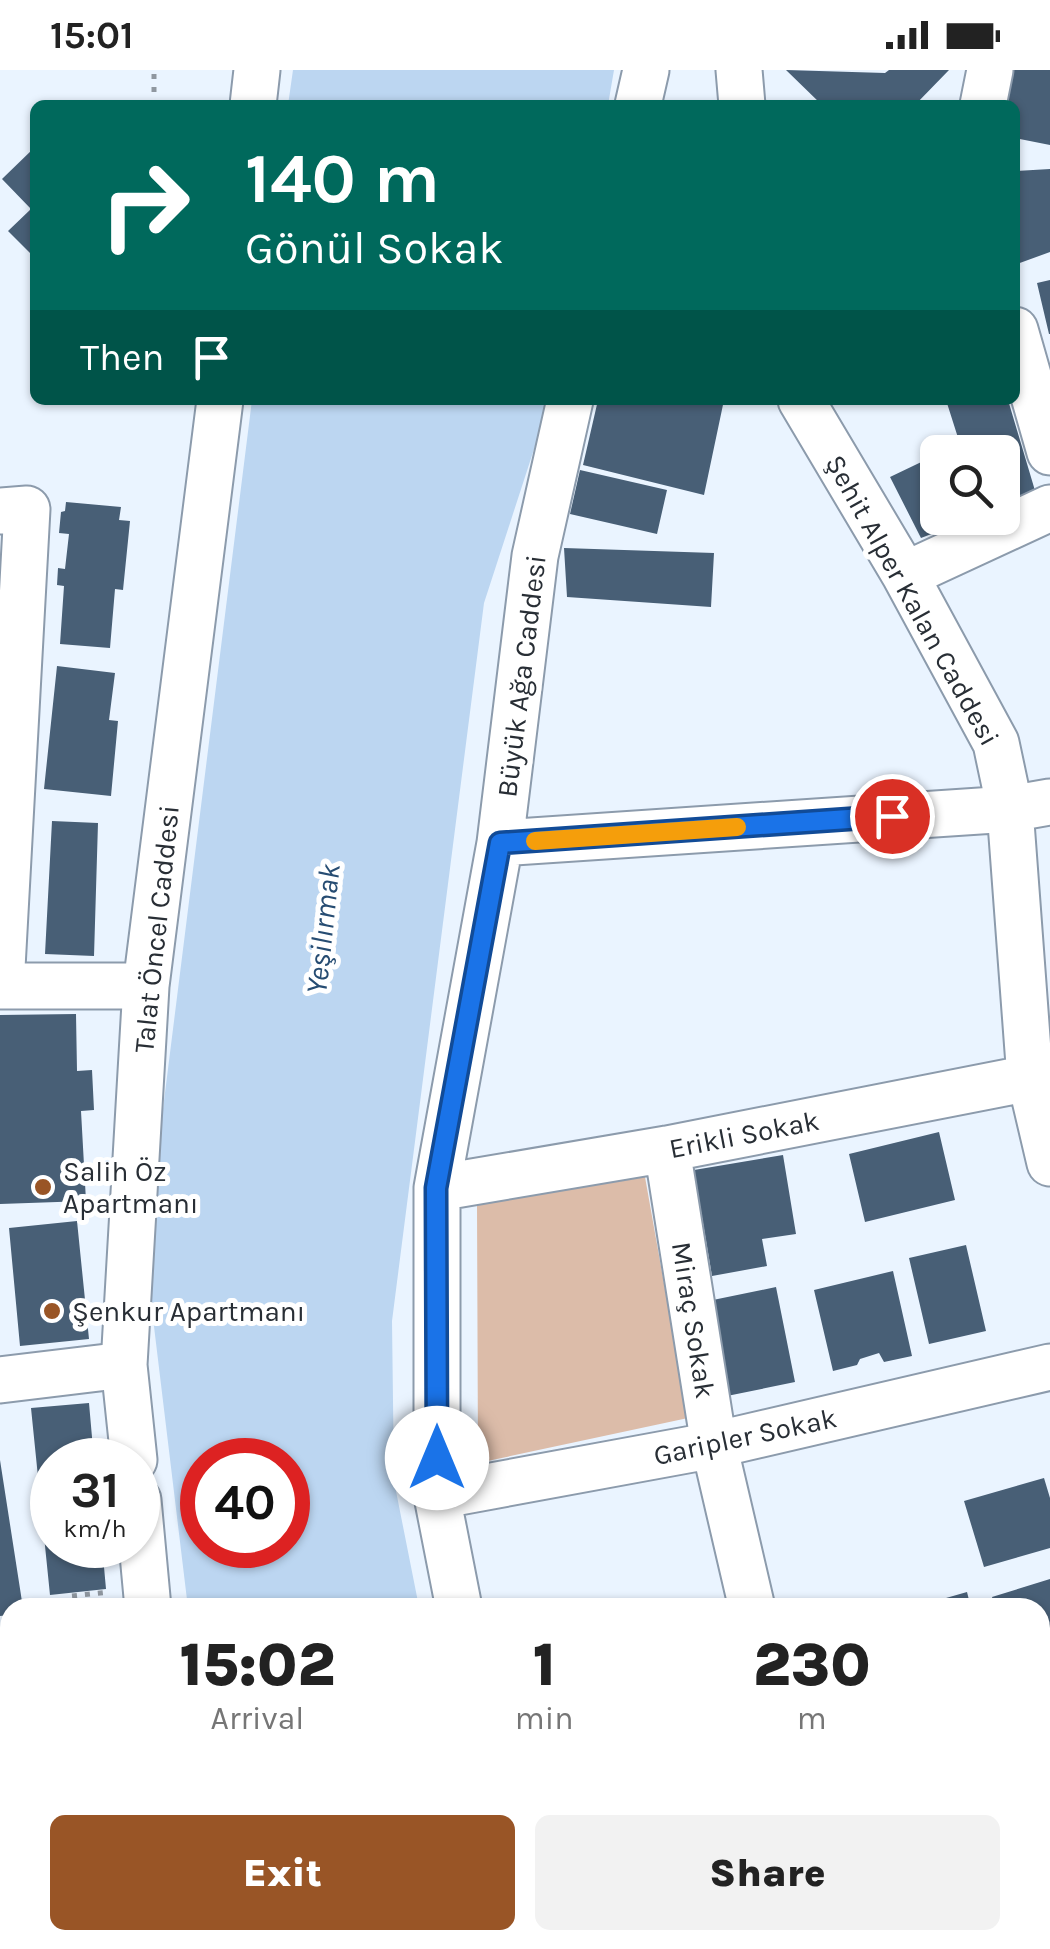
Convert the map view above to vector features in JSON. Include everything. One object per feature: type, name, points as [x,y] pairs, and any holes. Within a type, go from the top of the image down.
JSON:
[{"type":"street","points":[[639,100],[646,70]]},
{"type":"street","points":[[739,70],[742,100]]},
{"type":"street","points":[[984,100],[990,70]]},
{"type":"street","points":[[1020,347],[1050,452]]},
{"type":"street","name":"Talat Öncel Caddesi","points":[[132,1438],[124,1365],[146,986],[219,405]]},
{"type":"street","name":"Büyük Ağa Caddesi","points":[[457,1598],[437,1496],[436,1188],[500,843],[535,556],[569,405]]},
{"type":"street","name":"Şehit Alper Kalan Caddesi","points":[[804,405],[905,575],[1030,806],[1040,1076],[1050,1163]]},
{"type":"street","points":[[905,575],[1050,508]]},
{"type":"street","points":[[0,510],[27,509],[0,986],[146,986]]},
{"type":"street","points":[[500,843],[1030,806]]},
{"type":"street","name":"Erikli Sokak","points":[[436,1188],[666,1149],[1040,1076]]},
{"type":"street","name":"Miraç Sokak","points":[[666,1149],[714,1446],[750,1598]]},
{"type":"street","points":[[0,1380],[124,1365]]},
{"type":"street","name":"Garipler Sokak","points":[[437,1496],[714,1446],[1050,1367]]},
{"type":"street","points":[[144,1568],[147,1598]]},
{"type":"path","points":[[154,70],[154,100]]},
{"type":"shaded area","points":[[645,1177],[688,1418],[478,1463],[477,1205]]},
{"type":"water","points":[[293,70],[614,70],[609,100],[289,100]]},
{"type":"water","name":"Yeşilırmak","points":[[251,405],[548,405],[484,603],[392,1321],[394,1481],[417,1598],[187,1598],[183,1568],[310,1568],[310,1438],[180,1438],[180,1542],[145,1252]]},
{"type":"building","points":[[786,70],[949,70],[920,100],[817,100]]},
{"type":"building","points":[[1010,70],[1050,70],[1050,145],[1020,139],[1020,100],[1005,100]]},
{"type":"building","points":[[30,152],[30,208],[2,179]]},
{"type":"building","points":[[1050,169],[1050,252],[1020,263],[1020,171]]},
{"type":"building","points":[[30,210],[30,253],[8,231]]},
{"type":"building","points":[[1050,280],[1050,334],[1049,334],[1037,283]]},
{"type":"building","points":[[597,405],[723,405],[704,495],[583,465]]},
{"type":"building","points":[[948,405],[1009,405],[1018,435],[957,435]]},
{"type":"building","points":[[1020,440],[1036,494],[1020,500]]},
{"type":"building","points":[[920,463],[920,535],[929,535],[921,538],[890,477]]},
{"type":"building","points":[[580,470],[667,490],[657,534],[570,514]]},
{"type":"building","points":[[66,502],[121,507],[119,520],[130,521],[123,590],[115,589],[110,648],[60,644],[64,586],[57,585],[58,568],[65,569],[69,534],[59,533]]},
{"type":"building","points":[[564,548],[714,553],[711,607],[567,597]]},
{"type":"building","points":[[57,666],[115,673],[109,720],[118,721],[111,796],[44,789]]},
{"type":"building","points":[[52,821],[98,823],[94,956],[45,954]]},
{"type":"building","points":[[76,1014],[77,1071],[92,1070],[94,1110],[81,1111],[86,1201],[0,1204],[0,1015]]},
{"type":"building","points":[[939,1132],[955,1200],[865,1222],[849,1154]]},
{"type":"building","points":[[783,1155],[796,1234],[762,1239],[767,1266],[712,1276],[694,1170]]},
{"type":"building","name":"Şenkur Apartmanı","points":[[77,1221],[89,1339],[20,1346],[9,1228]]},
{"type":"building","points":[[966,1245],[986,1331],[929,1344],[909,1258]]},
{"type":"building","points":[[893,1271],[912,1356],[884,1362],[879,1353],[860,1359],[857,1365],[833,1371],[814,1290]]},
{"type":"building","points":[[776,1287],[795,1382],[727,1396],[708,1301]]},
{"type":"building","points":[[89,1403],[92,1438],[34,1438],[31,1408]]},
{"type":"building","points":[[0,1460],[21,1598],[0,1598]]},
{"type":"building","points":[[1044,1478],[1050,1498],[1050,1548],[984,1567],[964,1501]]},
{"type":"building","points":[[47,1568],[104,1568],[106,1589],[50,1595]]},
{"type":"building","points":[[1050,1579],[1050,1598],[992,1597]]},
{"type":"building","points":[[967,1592],[968,1598],[946,1598]]},
{"type":"slow traffic","points":[[535,841],[737,827]]},
{"type":"place","name":"Salih Öz Apartmanı","points":[[43,1187]]},
{"type":"place","name":"Şenkur Apartmanı","points":[[52,1311]]},
{"type":"route","points":[[437,1458],[436,1188],[500,843],[892,816]]}]
